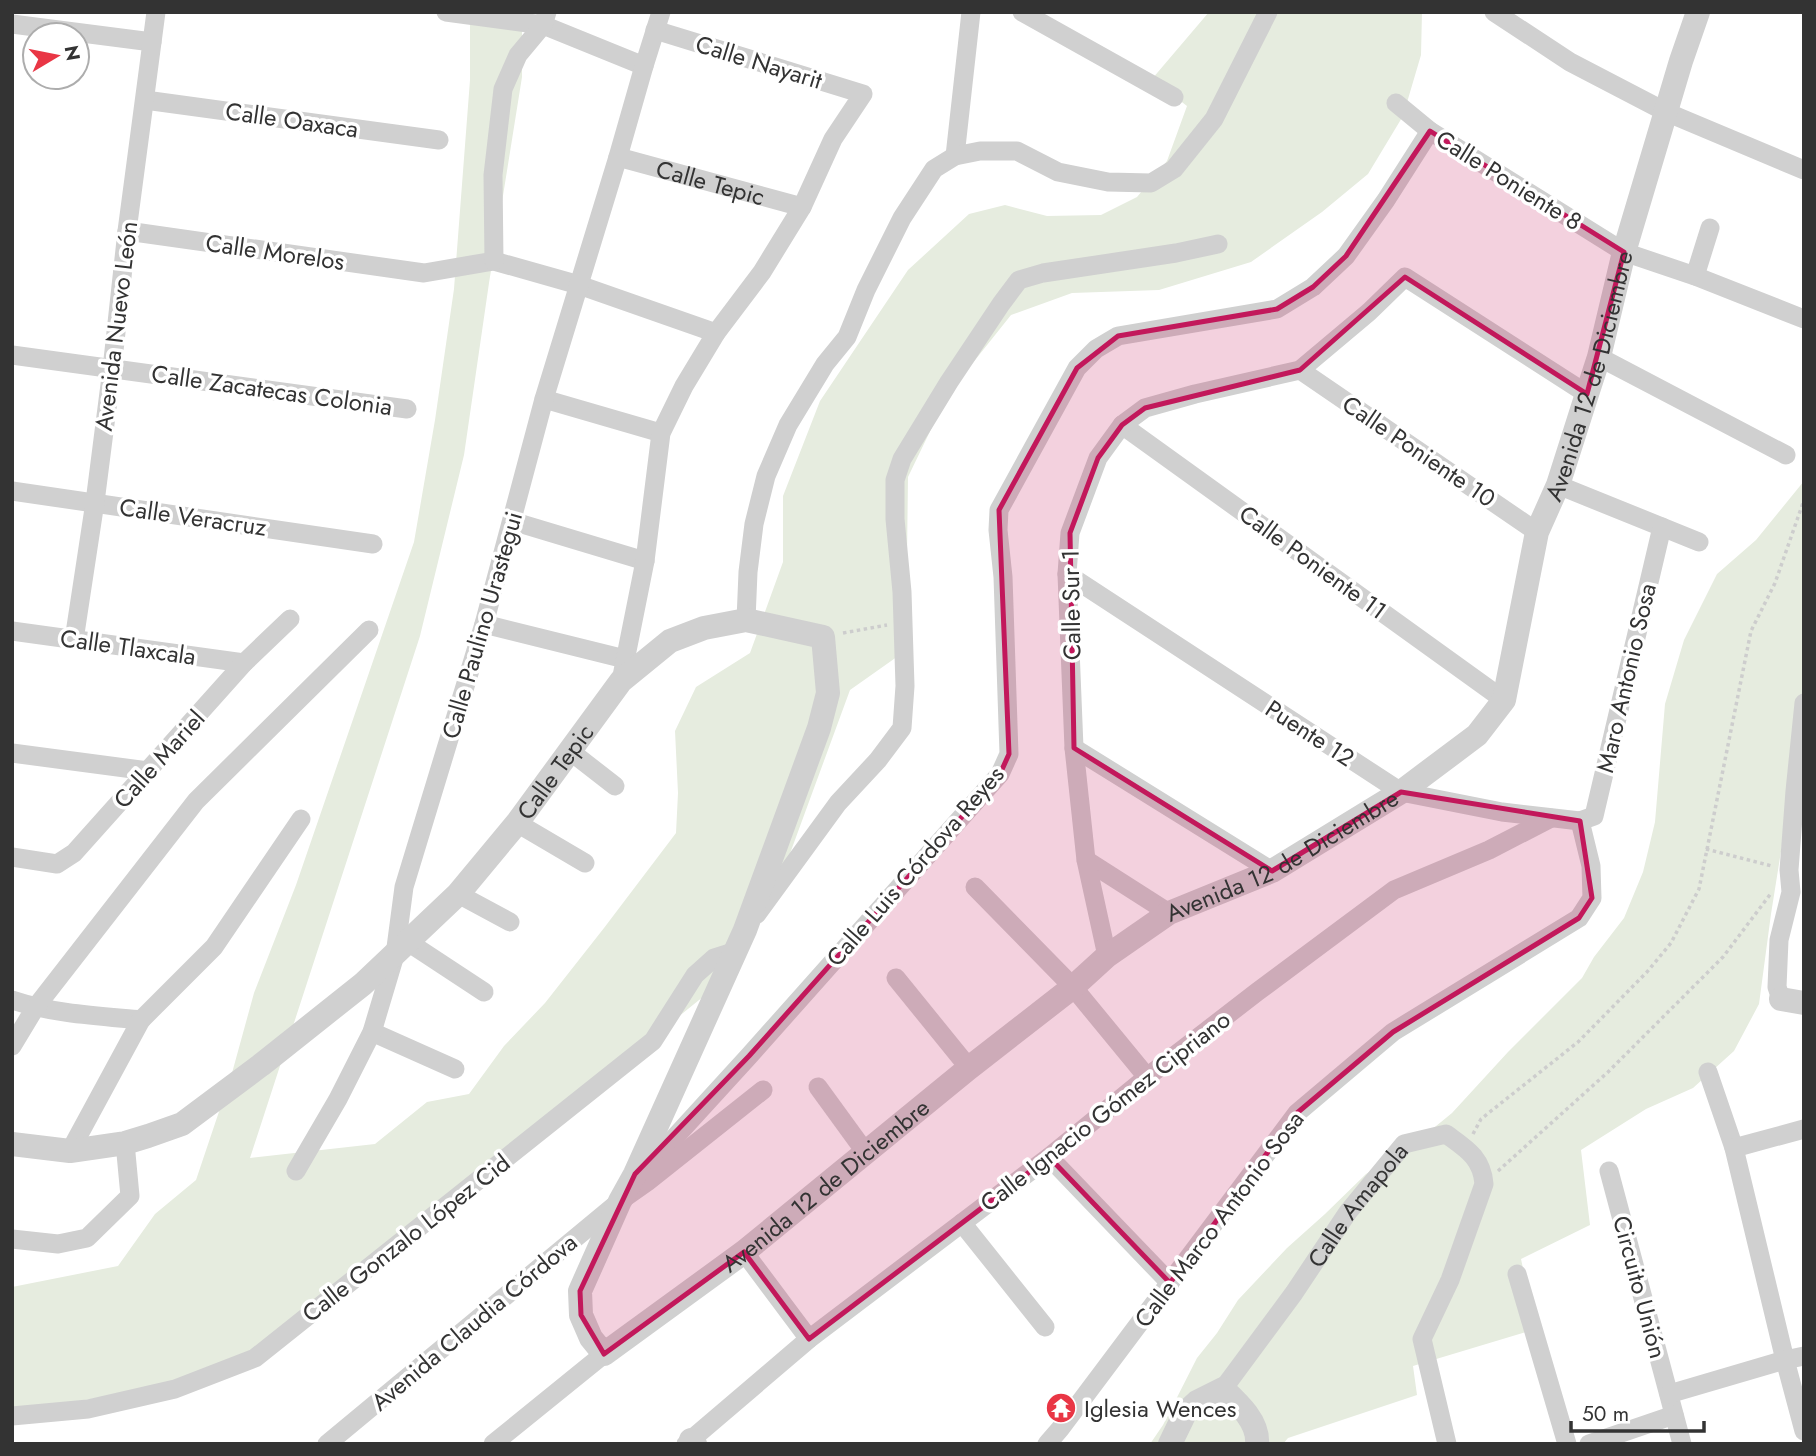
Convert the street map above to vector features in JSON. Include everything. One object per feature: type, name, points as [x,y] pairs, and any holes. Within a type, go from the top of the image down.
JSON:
[{"type":"street","name":"Avenida Nuevo León","points":[[74,640],[95,502],[156,12]]},
{"type":"street","points":[[446,12],[545,19],[643,66]]},
{"type":"street","points":[[955,156],[971,12]]},
{"type":"street","points":[[1022,12],[1174,97]]},
{"type":"street","points":[[754,622],[748,572],[754,524],[766,477],[788,425],[825,364],[847,337],[866,290],[902,218],[934,169],[955,156],[980,151],[1017,151],[1058,172],[1108,182],[1152,183],[1174,169],[1214,119],[1268,12]]},
{"type":"street","points":[[1494,12],[1570,62],[1666,112],[1804,170]]},
{"type":"street","name":"Avenida 12 de Diciembre","points":[[492,1444],[604,1354],[744,1252],[1107,956],[1169,914],[1272,871],[1401,792],[1477,735],[1504,700],[1537,532],[1558,485],[1599,357],[1625,252],[1698,12]]},
{"type":"street","points":[[545,19],[518,55],[503,89],[494,175],[494,261],[579,285],[716,332]]},
{"type":"street","name":"Calle Paulino Urastegui","points":[[296,1171],[338,1099],[372,1032],[402,949],[404,887],[484,624],[544,399],[658,21]]},
{"type":"street","name":"Calle Nayarit","points":[[658,21],[863,94]]},
{"type":"street","points":[[12,24],[152,42]]},
{"type":"street","name":"Calle Tepic","points":[[12,1144],[71,1151],[125,1143],[182,1124],[353,992],[402,949],[458,894],[517,823],[570,751],[623,670],[645,561],[661,433],[684,386],[716,332],[762,272],[802,207],[833,139],[863,94]]},
{"type":"street","name":"Calle Oaxaca","points":[[145,100],[439,140]]},
{"type":"street","name":"Calle Poniente 8","points":[[1396,103],[1430,131],[1625,252],[1804,319]]},
{"type":"street","name":"Calle Luis Córdova Reyes","points":[[641,1178],[1000,774],[1009,754],[999,510],[1076,368],[1096,349],[1118,336],[1277,309],[1313,286],[1346,256],[1430,131]]},
{"type":"street","name":"Calle Tepic","points":[[618,157],[802,207]]},
{"type":"street","points":[[1695,276],[1710,228]]},
{"type":"street","name":"Calle Morelos","points":[[127,231],[424,273],[494,261]]},
{"type":"street","points":[[903,622],[895,519],[895,480],[902,459],[949,383],[1019,280],[1043,273],[1218,244]]},
{"type":"street","name":"Calle Sur 1","points":[[1107,956],[1086,860],[1074,748],[1067,574],[1070,533],[1098,458],[1122,425],[1145,408],[1300,370],[1369,312],[1405,276],[1587,394]]},
{"type":"street","name":"Calle Zacatecas Colonia","points":[[12,355],[407,409]]},
{"type":"street","points":[[1599,357],[1786,454]]},
{"type":"street","name":"Calle Poniente 10","points":[[1300,370],[1537,532]]},
{"type":"street","points":[[544,399],[661,433]]},
{"type":"street","name":"Calle Poniente 11","points":[[1122,425],[1504,700]]},
{"type":"street","points":[[1558,485],[1699,542]]},
{"type":"street","name":"Calle Veracruz","points":[[12,491],[373,544]]},
{"type":"street","points":[[512,521],[645,561]]},
{"type":"street","name":"Maro Antonio Sosa","points":[[1580,821],[1594,816],[1662,527]]},
{"type":"street","name":"Puente 12","points":[[1067,574],[1401,792],[1502,812],[1580,821]]},
{"type":"street","name":"Calle Mariel","points":[[12,858],[57,864],[74,853],[244,663],[290,619]]},
{"type":"street","points":[[484,624],[623,670],[670,641],[704,628],[754,622],[815,635],[828,693],[819,728],[741,940],[641,1178]]},
{"type":"street","name":"Calle Gonzalo López Cid","points":[[12,1416],[88,1409],[175,1388],[256,1358],[653,1041],[695,975],[741,940],[838,803],[878,760],[902,728],[905,686],[903,622]]},
{"type":"street","points":[[12,1046],[35,1008],[196,801],[369,630]]},
{"type":"street","name":"Calle Tlaxcala","points":[[12,631],[244,663]]},
{"type":"street","points":[[1793,1001],[1777,987],[1779,940],[1797,894],[1789,870],[1804,703]]},
{"type":"street","points":[[1074,748],[1272,871]]},
{"type":"street","points":[[570,751],[615,786]]},
{"type":"street","points":[[12,753],[148,771]]},
{"type":"street","name":"Calle Ignacio Gómez Cipriano","points":[[690,1442],[809,1339],[1049,1157],[1257,992],[1394,890],[1489,850],[1551,818]]},
{"type":"street","points":[[71,1151],[141,1020],[214,947],[301,819]]},
{"type":"street","name":"Calle Marco Antonio Sosa","points":[[1046,1444],[1297,1113],[1393,1032],[1579,918],[1592,898],[1591,866],[1580,821]]},
{"type":"street","points":[[517,823],[585,863]]},
{"type":"street","points":[[1086,860],[1169,914]]},
{"type":"street","points":[[975,887],[1073,986],[1147,1077]]},
{"type":"street","points":[[458,894],[510,922]]},
{"type":"street","points":[[402,949],[484,992]]},
{"type":"street","points":[[896,978],[969,1068]]},
{"type":"street","points":[[12,1000],[35,1008],[141,1020]]},
{"type":"street","points":[[372,1032],[455,1069]]},
{"type":"street","points":[[1708,1072],[1734,1148],[1794,1358],[1804,1431]]},
{"type":"street","points":[[818,1087],[866,1153]]},
{"type":"street","points":[[604,1354],[591,1338],[581,1315],[580,1291],[620,1201],[641,1178],[763,1090]]},
{"type":"street","points":[[1734,1148],[1804,1129]]},
{"type":"street","name":"Calle Amapola","points":[[1170,1444],[1185,1413],[1197,1402],[1236,1403],[1294,1293],[1348,1212],[1404,1144],[1446,1134],[1466,1149]]},
{"type":"street","points":[[12,1239],[58,1244],[87,1238],[130,1196],[125,1143]]},
{"type":"street","points":[[1447,1444],[1422,1339],[1450,1280],[1484,1184],[1483,1172],[1466,1149]]},
{"type":"street","points":[[1049,1157],[1170,1283]]},
{"type":"street","name":"Circuito Unión","points":[[1609,1171],[1682,1444]]},
{"type":"street","name":"Avenida Claudia Córdova","points":[[327,1444],[620,1201]]},
{"type":"street","points":[[962,1223],[1045,1327]]},
{"type":"street","points":[[744,1252],[809,1339]]},
{"type":"street","points":[[1517,1274],[1567,1444]]},
{"type":"street","points":[[1669,1394],[1794,1358]]},
{"type":"street","points":[[1236,1403],[1258,1437],[1258,1444]]},
{"type":"street","points":[[1589,1444],[1674,1415]]},
{"type":"path","points":[[1466,1149],[1481,1119],[1578,1042],[1647,972],[1671,943],[1699,889],[1751,631],[1775,583],[1804,500]]},
{"type":"path","points":[[815,635],[903,622]]},
{"type":"path","points":[[1484,1184],[1608,1072],[1723,957],[1789,870],[1706,849]]},
{"type":"highlighted area","points":[[1430,131],[1624,252],[1587,394],[1405,277],[1300,370],[1145,408],[1122,425],[1098,458],[1070,533],[1074,748],[1272,871],[1401,792],[1580,821],[1592,898],[1579,918],[1393,1032],[1297,1113],[1170,1283],[1049,1157],[809,1339],[744,1252],[604,1354],[581,1315],[580,1291],[635,1174],[749,1056],[1000,774],[1009,754],[999,510],[1077,368],[1118,336],[1277,309],[1313,287],[1346,256]]},
{"type":"shaded area","points":[[470,12],[522,12],[522,77],[464,455],[420,636],[250,1158],[375,1144],[427,1102],[469,1094],[504,1046],[545,1003],[676,833],[678,793],[675,731],[696,687],[750,653],[783,562],[783,496],[820,401],[908,270],[969,214],[1005,205],[1047,216],[1101,215],[1137,197],[1167,161],[1187,106],[1152,79],[1209,12],[1422,12],[1421,55],[1403,116],[1368,174],[1322,212],[1251,262],[1159,290],[1072,293],[1011,315],[948,394],[908,477],[907,556],[901,654],[850,690],[770,908],[709,992],[464,1190],[243,1356],[154,1387],[12,1414],[12,1287],[118,1266],[155,1214],[196,1180],[232,1073],[254,993],[296,885],[414,542],[454,289],[470,80]]},
{"type":"shaded area","points":[[1804,481],[1804,777],[1782,845],[1759,1004],[1734,1051],[1693,1088],[1646,1109],[1581,1150],[1590,1225],[1521,1259],[1536,1329],[1413,1366],[1417,1395],[1288,1438],[1283,1444],[1150,1444],[1163,1425],[1197,1358],[1238,1300],[1287,1248],[1366,1174],[1419,1140],[1452,1113],[1582,978],[1594,957],[1624,918],[1643,872],[1655,822],[1665,704],[1684,640],[1717,574],[1756,540]]},
{"type":"place","name":"Iglesia Wences","points":[[1061,1408]]}]
